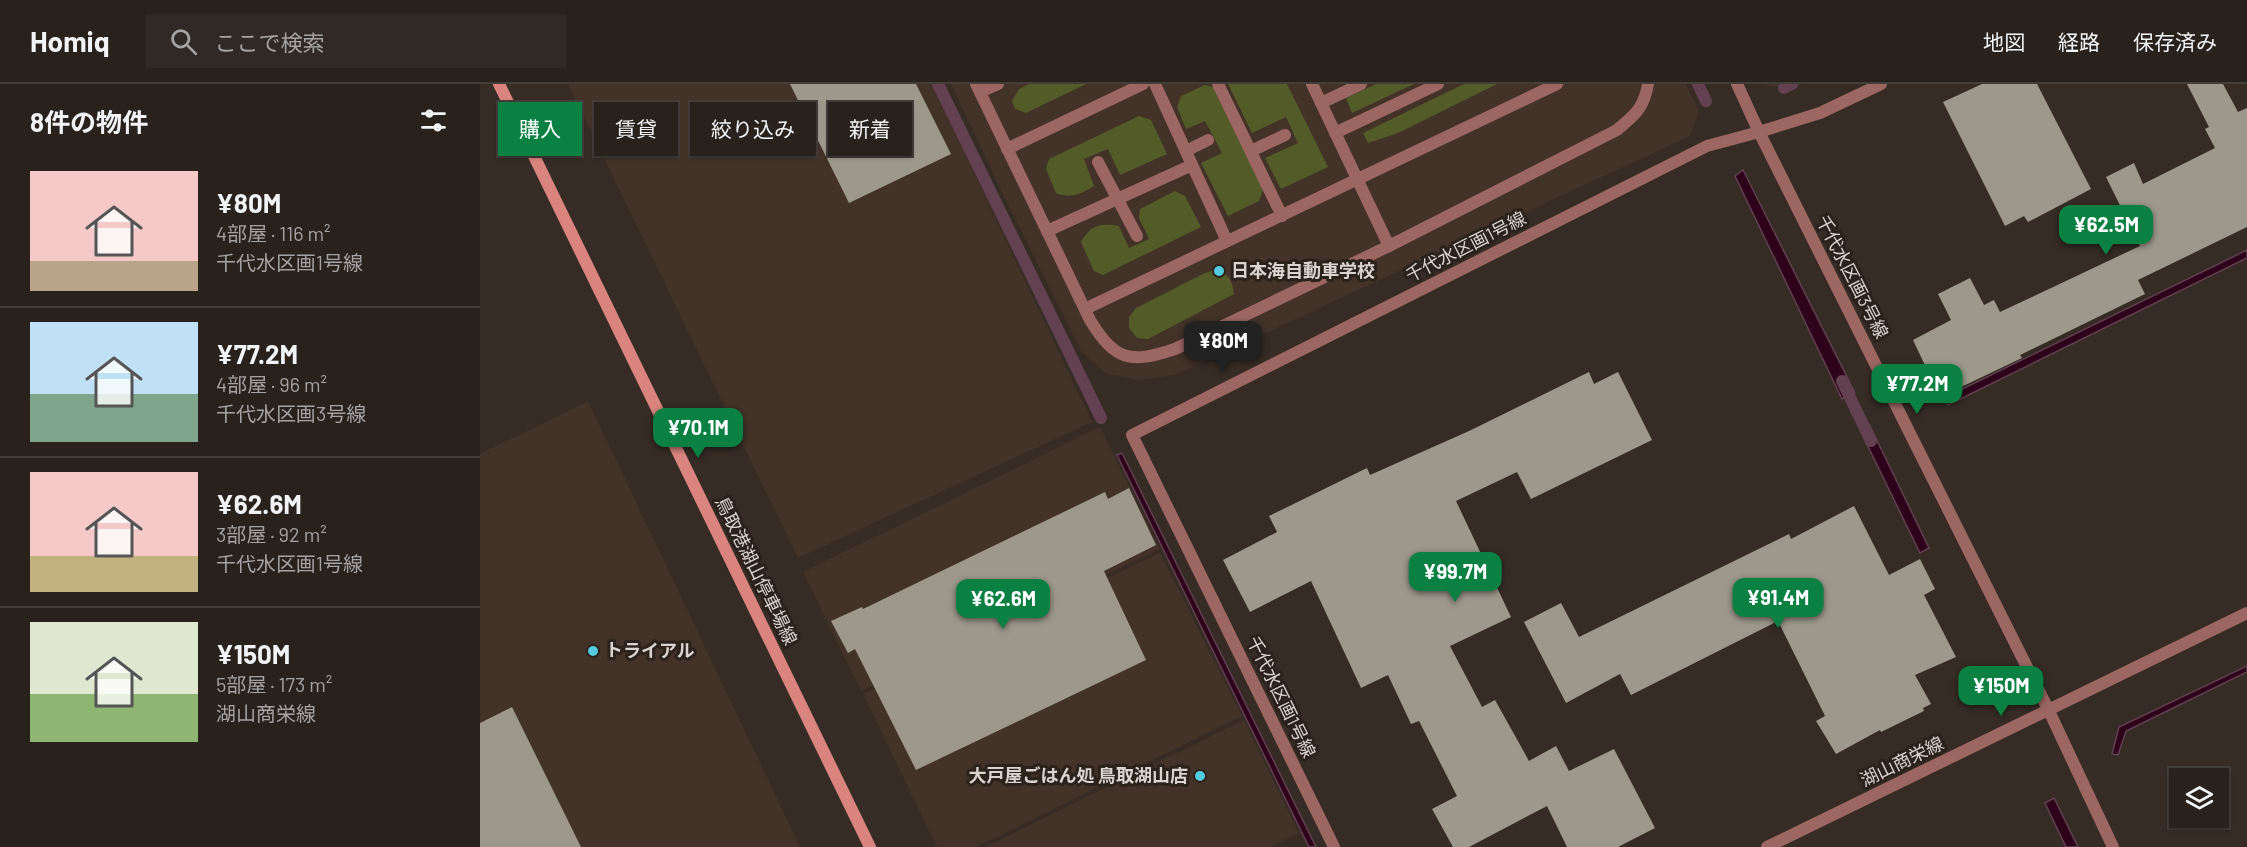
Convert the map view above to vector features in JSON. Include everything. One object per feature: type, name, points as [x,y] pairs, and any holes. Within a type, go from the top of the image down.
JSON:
[{"type":"main road","name":"鳥取港湖山停車場線","points":[[499,84],[870,847]]},
{"type":"street","points":[[998,84],[978,88],[1085,309],[1103,340],[1120,355],[1134,358],[1154,356],[1175,349],[1389,246],[1617,130],[1637,114],[1646,99],[1648,84]]},
{"type":"street","points":[[1007,149],[1143,84]]},
{"type":"street","points":[[1155,84],[1227,241]]},
{"type":"street","points":[[1218,84],[1282,216]]},
{"type":"street","points":[[1312,84],[1389,246]]},
{"type":"street","points":[[1321,103],[1362,84]]},
{"type":"street","points":[[1335,133],[1438,84]]},
{"type":"street","points":[[1085,309],[1557,84]]},
{"type":"street","name":"千代水区画3号線","points":[[1737,84],[2049,711],[2113,847]]},
{"type":"street","name":"千代水区画1号線","points":[[1334,847],[1132,435],[1707,146],[1820,113],[1881,84]]},
{"type":"street","points":[[1251,151],[1285,135]]},
{"type":"street","points":[[1186,151],[1208,140]]},
{"type":"street","points":[[1098,162],[1137,236]]},
{"type":"street","points":[[1047,231],[1192,165]]},
{"type":"street","name":"湖山商栄線","points":[[1767,847],[2247,613]]},
{"type":"shaded area","points":[[568,84],[932,84],[1092,422],[798,558],[603,156],[678,156],[678,102],[594,102],[594,138],[582,113],[582,102],[577,102]]},
{"type":"shaded area","name":"日本海自動車学校","points":[[951,84],[1686,84],[1699,111],[1690,136],[1175,375],[1139,380],[1105,373],[1081,351]]},
{"type":"shaded area","points":[[1761,84],[1803,84],[1784,93],[1782,88]]},
{"type":"shaded area","points":[[1743,170],[1855,393],[1842,399],[1735,176]]},
{"type":"shaded area","points":[[2247,250],[2247,258],[1948,405],[1944,398]]},
{"type":"shaded area","name":"トライアル","points":[[588,401],[800,847],[480,847],[480,454]]},
{"type":"shaded area","points":[[1869,424],[1929,548],[1920,553],[1860,430]]},
{"type":"shaded area","points":[[1100,427],[1160,549],[861,691],[803,572]]},
{"type":"shaded area","points":[[1122,453],[1316,847],[1309,847],[1117,455]]},
{"type":"shaded area","points":[[1160,553],[1242,716],[976,847],[937,847],[863,694]]},
{"type":"shaded area","points":[[2247,666],[2247,672],[2126,731],[2118,755],[2112,754],[2119,727]]},
{"type":"shaded area","name":"大戸屋ごはん処 鳥取湖山店","points":[[1244,720],[1299,833],[1271,847],[985,847]]},
{"type":"shaded area","points":[[2054,798],[2078,847],[2066,847],[2045,803]]},
{"type":"green space","points":[[1029,84],[1086,84],[1026,113],[1015,109],[1012,101],[1019,89]]},
{"type":"green space","points":[[1228,84],[1287,84],[1328,167],[1281,189],[1265,158],[1298,143],[1286,117],[1252,133]]},
{"type":"green space","points":[[1376,84],[1414,84],[1352,113],[1346,98]]},
{"type":"green space","points":[[1464,84],[1497,84],[1398,133],[1368,143],[1363,133]]},
{"type":"green space","points":[[1205,85],[1213,87],[1263,190],[1259,201],[1228,216],[1201,163],[1222,153],[1205,121],[1186,129],[1177,107],[1181,96]]},
{"type":"green space","points":[[1139,116],[1151,120],[1167,154],[1120,175],[1108,149],[1084,159],[1094,186],[1076,195],[1066,196],[1056,193],[1046,169],[1049,159]]},
{"type":"green space","points":[[1175,191],[1185,196],[1201,227],[1103,275],[1094,271],[1081,242],[1088,232],[1101,225],[1119,226],[1129,248],[1149,239],[1139,218],[1140,209]]},
{"type":"green space","points":[[1218,269],[1230,279],[1234,294],[1148,339],[1137,338],[1129,328],[1129,317],[1136,308],[1205,273]]},
{"type":"building","points":[[790,84],[916,84],[951,154],[849,203],[816,136],[816,102],[799,102]]},
{"type":"building","points":[[1982,84],[2037,84],[2091,189],[2028,222],[2024,216],[2005,226],[1943,102]]},
{"type":"building","points":[[2187,84],[2223,84],[2238,112],[2247,108],[2247,227],[2138,280],[2145,294],[2020,355],[2022,358],[1940,397],[1913,340],[1951,320],[1938,294],[1970,278],[1984,305],[1994,300],[2000,312],[2140,246],[2106,177],[2134,163],[2143,184],[2215,148],[2205,129],[2209,127]]},
{"type":"building","points":[[1589,372],[1594,384],[1618,372],[1652,440],[1531,499],[1517,472],[1456,501],[1511,617],[1450,646],[1482,707],[1495,700],[1529,761],[1556,746],[1569,771],[1614,749],[1655,828],[1618,847],[1567,847],[1547,806],[1469,847],[1453,847],[1432,809],[1457,796],[1419,721],[1411,724],[1388,675],[1361,688],[1311,581],[1250,612],[1223,560],[1277,532],[1269,516],[1367,468],[1370,475],[1469,431]]},
{"type":"building","points":[[1129,488],[1156,545],[1104,571],[1146,660],[916,770],[855,649],[848,653],[831,621],[862,607],[863,609],[1105,492],[1108,499]]},
{"type":"building","points":[[1854,506],[1889,575],[1920,559],[1935,589],[1924,595],[1956,657],[1915,675],[1931,704],[1923,708],[1924,711],[1881,732],[1880,730],[1836,754],[1816,721],[1825,716],[1778,621],[1631,695],[1620,674],[1566,703],[1524,622],[1561,603],[1579,637],[1789,534],[1791,539]]},
{"type":"building","points":[[512,707],[581,847],[480,847],[480,723]]},
{"type":"waterway","points":[[938,84],[1101,418]]},
{"type":"waterway","points":[[1698,84],[1706,101]]},
{"type":"waterway","points":[[1784,88],[1792,84]]},
{"type":"waterway","points":[[1842,381],[1871,441]]},
{"type":"place","name":"日本海自動車学校","points":[[1219,271]]},
{"type":"place","name":"トライアル","points":[[593,651]]},
{"type":"place","name":"大戸屋ごはん処 鳥取湖山店","points":[[1200,776]]}]
